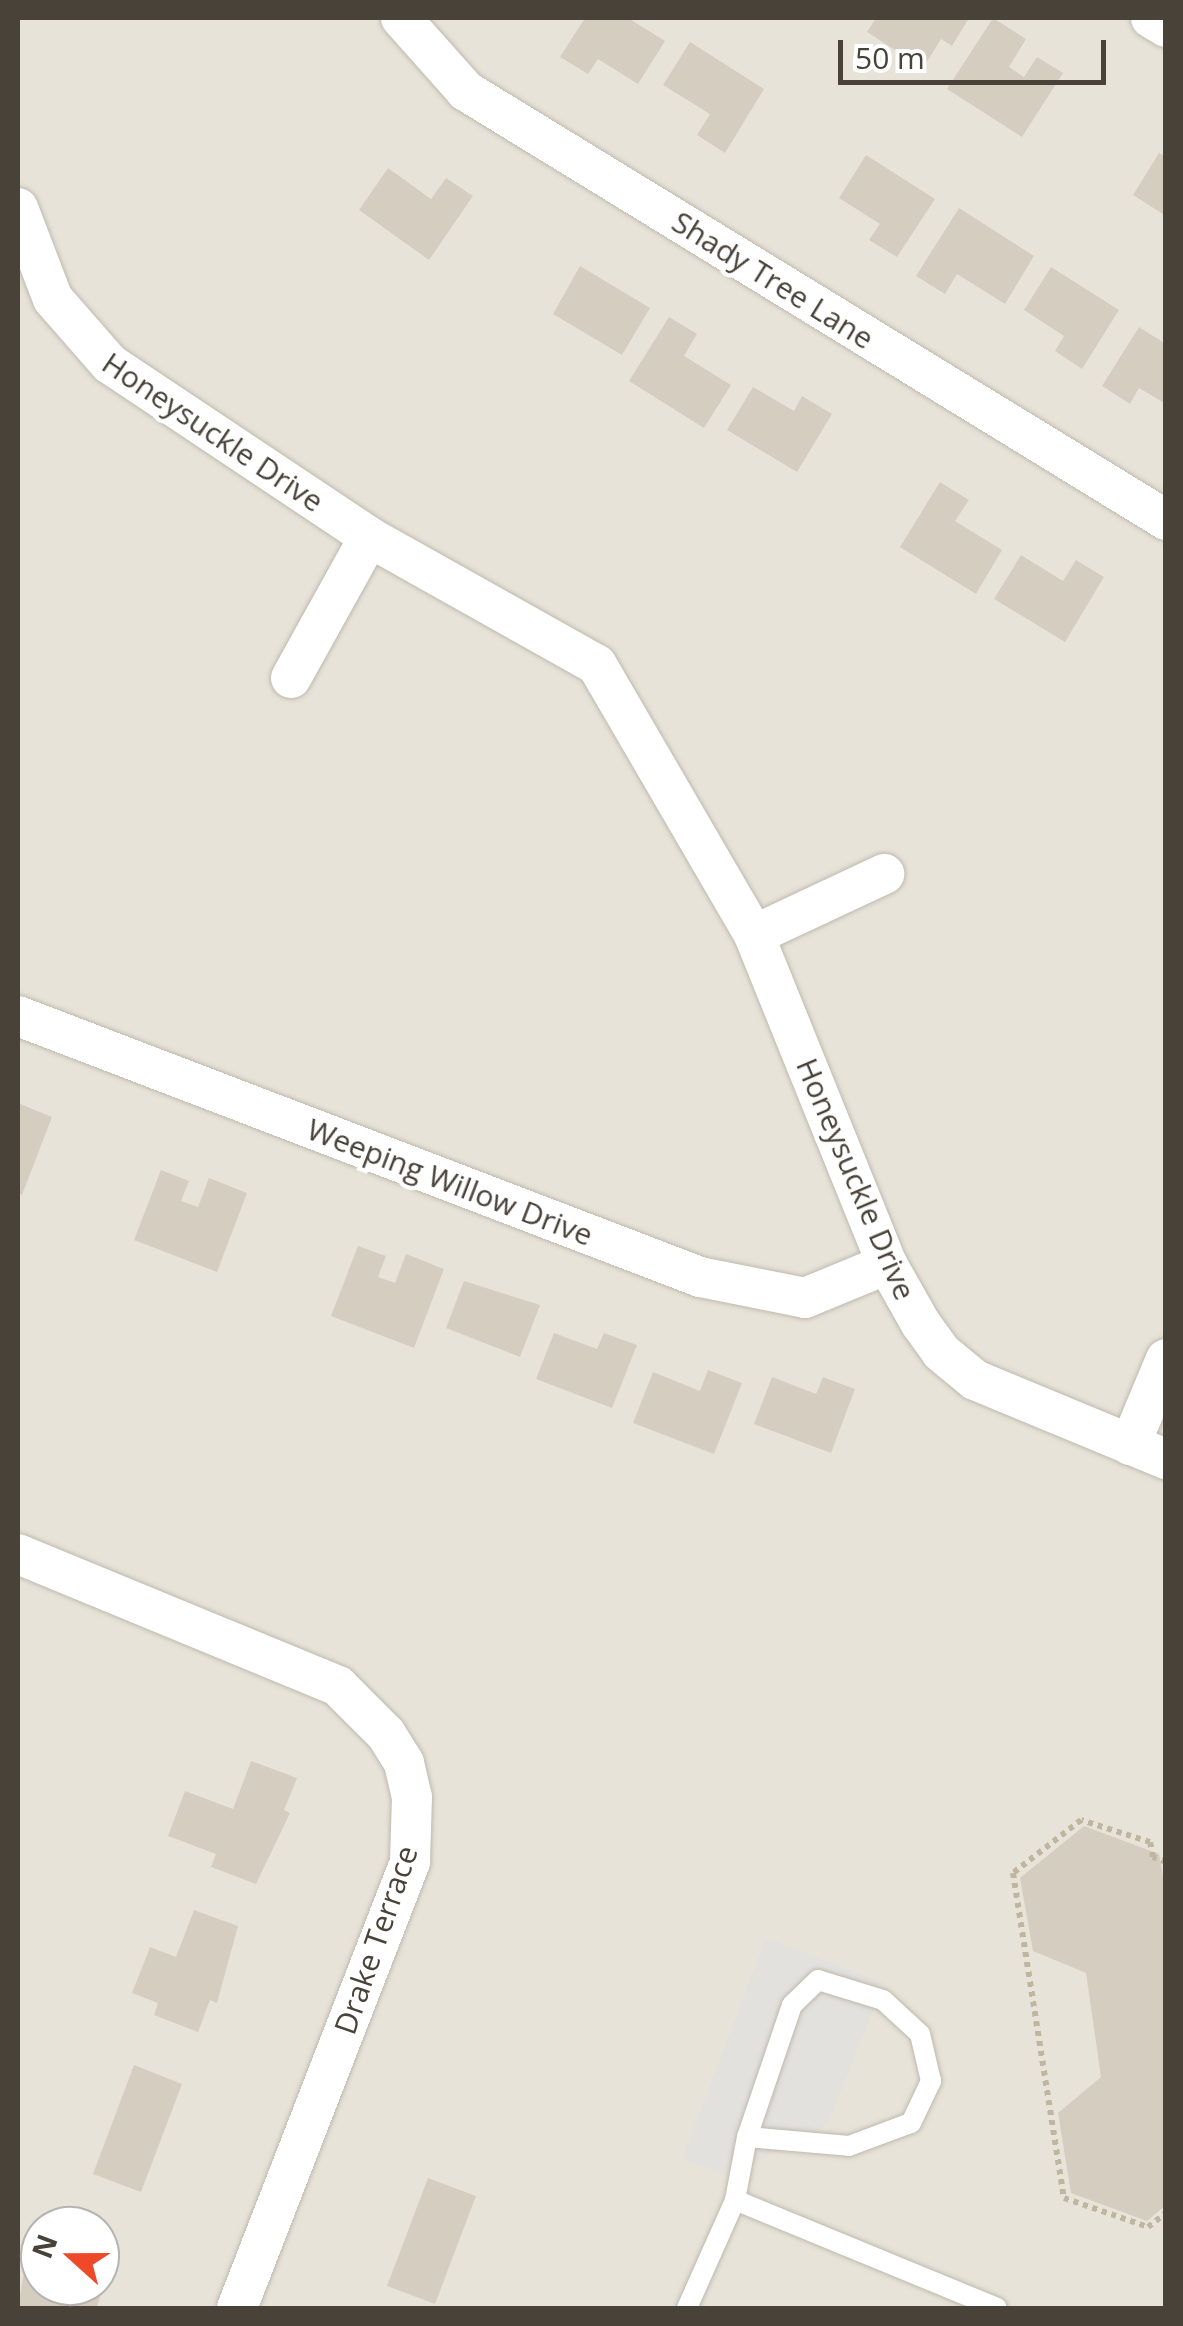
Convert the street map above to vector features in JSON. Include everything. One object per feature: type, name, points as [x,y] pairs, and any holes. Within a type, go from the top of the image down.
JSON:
[{"type":"street","name":"Shady Tree Lane","points":[[401,18],[432,60],[478,98],[1166,520]]},
{"type":"street","points":[[1151,18],[1166,26]]},
{"type":"street","name":"Honeysuckle Drive","points":[[18,208],[52,299],[92,348],[369,537],[596,665],[754,935],[888,1264],[941,1352],[975,1380],[1148,1452]]},
{"type":"street","points":[[291,678],[369,537]]},
{"type":"street","points":[[754,935],[884,874]]},
{"type":"street","name":"Weeping Willow Drive","points":[[18,1016],[700,1277],[805,1298],[888,1264]]},
{"type":"street","points":[[1148,1452],[1166,1358]]},
{"type":"street","name":"Drake Terrace","points":[[18,1554],[338,1686],[386,1734],[404,1763],[412,1797],[410,1862],[238,2308]]},
{"type":"lane","points":[[687,2308],[735,2200],[747,2136],[792,2005],[818,1980],[883,2000],[920,2034],[930,2081],[910,2123],[848,2146],[747,2136]]},
{"type":"lane","points":[[735,2200],[997,2308]]},
{"type":"path","points":[[1166,1862],[1153,1857],[1150,1842],[1081,1820],[1013,1873],[1064,2198],[1148,2227],[1166,2213]]},
{"type":"shaded area","points":[[18,18],[1165,18],[1165,2308],[18,2308]]},
{"type":"shaded area","points":[[766,1938],[884,1983],[828,2124],[729,2176],[682,2159]]},
{"type":"building","points":[[585,18],[628,18],[665,41],[638,84],[598,59],[588,74],[560,57]]},
{"type":"building","points":[[876,18],[969,18],[952,46],[941,39],[923,68],[867,32]]},
{"type":"building","points":[[993,18],[1026,39],[1009,67],[1024,77],[1037,57],[1063,73],[1022,137],[947,89]]},
{"type":"building","points":[[690,42],[764,89],[725,153],[697,135],[710,114],[663,85]]},
{"type":"building","points":[[1159,153],[1166,157],[1166,216],[1133,195]]},
{"type":"building","points":[[866,155],[935,199],[897,257],[869,240],[880,224],[839,198]]},
{"type":"building","points":[[388,168],[431,199],[446,178],[473,196],[429,260],[359,210]]},
{"type":"building","points":[[959,208],[1034,256],[1005,304],[957,274],[945,294],[916,276]]},
{"type":"building","points":[[580,266],[650,308],[622,355],[553,314]]},
{"type":"building","points":[[1051,267],[1119,310],[1082,369],[1055,351],[1064,336],[1024,310]]},
{"type":"building","points":[[669,317],[697,334],[684,356],[731,385],[704,428],[629,381]]},
{"type":"building","points":[[1139,327],[1166,344],[1166,404],[1139,388],[1130,404],[1102,386]]},
{"type":"building","points":[[753,387],[794,411],[802,396],[832,414],[797,472],[727,430]]},
{"type":"building","points":[[940,482],[969,500],[955,521],[1002,550],[976,594],[900,547]]},
{"type":"building","points":[[1021,555],[1063,581],[1076,560],[1104,577],[1065,642],[994,599]]},
{"type":"building","points":[[18,1103],[52,1117],[22,1195],[18,1193]]},
{"type":"building","points":[[161,1170],[189,1181],[181,1201],[198,1207],[209,1178],[247,1193],[217,1272],[134,1240]]},
{"type":"building","points":[[358,1246],[386,1256],[378,1277],[395,1283],[406,1254],[444,1269],[414,1348],[331,1316]]},
{"type":"building","points":[[464,1281],[540,1305],[520,1357],[446,1328]]},
{"type":"building","points":[[554,1333],[597,1349],[604,1333],[637,1345],[612,1408],[536,1379]]},
{"type":"building","points":[[708,1370],[742,1383],[714,1454],[633,1423],[653,1372],[700,1391]]},
{"type":"building","points":[[772,1377],[816,1394],[823,1377],[855,1389],[831,1453],[754,1424]]},
{"type":"building","points":[[251,1761],[297,1778],[284,1810],[290,1813],[256,1884],[211,1867],[216,1854],[168,1836],[185,1791],[233,1809]]},
{"type":"building","points":[[1084,1826],[1159,1854],[1166,1892],[1166,2205],[1147,2221],[1071,2193],[1058,2113],[1101,2077],[1086,1973],[1033,1951],[1020,1878]]},
{"type":"building","points":[[194,1910],[238,1926],[217,2003],[210,2000],[198,2032],[154,2015],[158,2003],[132,1993],[150,1947],[176,1957]]},
{"type":"building","points":[[134,2065],[182,2084],[141,2192],[93,2174]]},
{"type":"building","points":[[428,2178],[476,2196],[435,2304],[387,2286]]},
{"type":"building","points":[[20,2296],[20,2306],[98,2306],[97,2308],[18,2308]]}]
